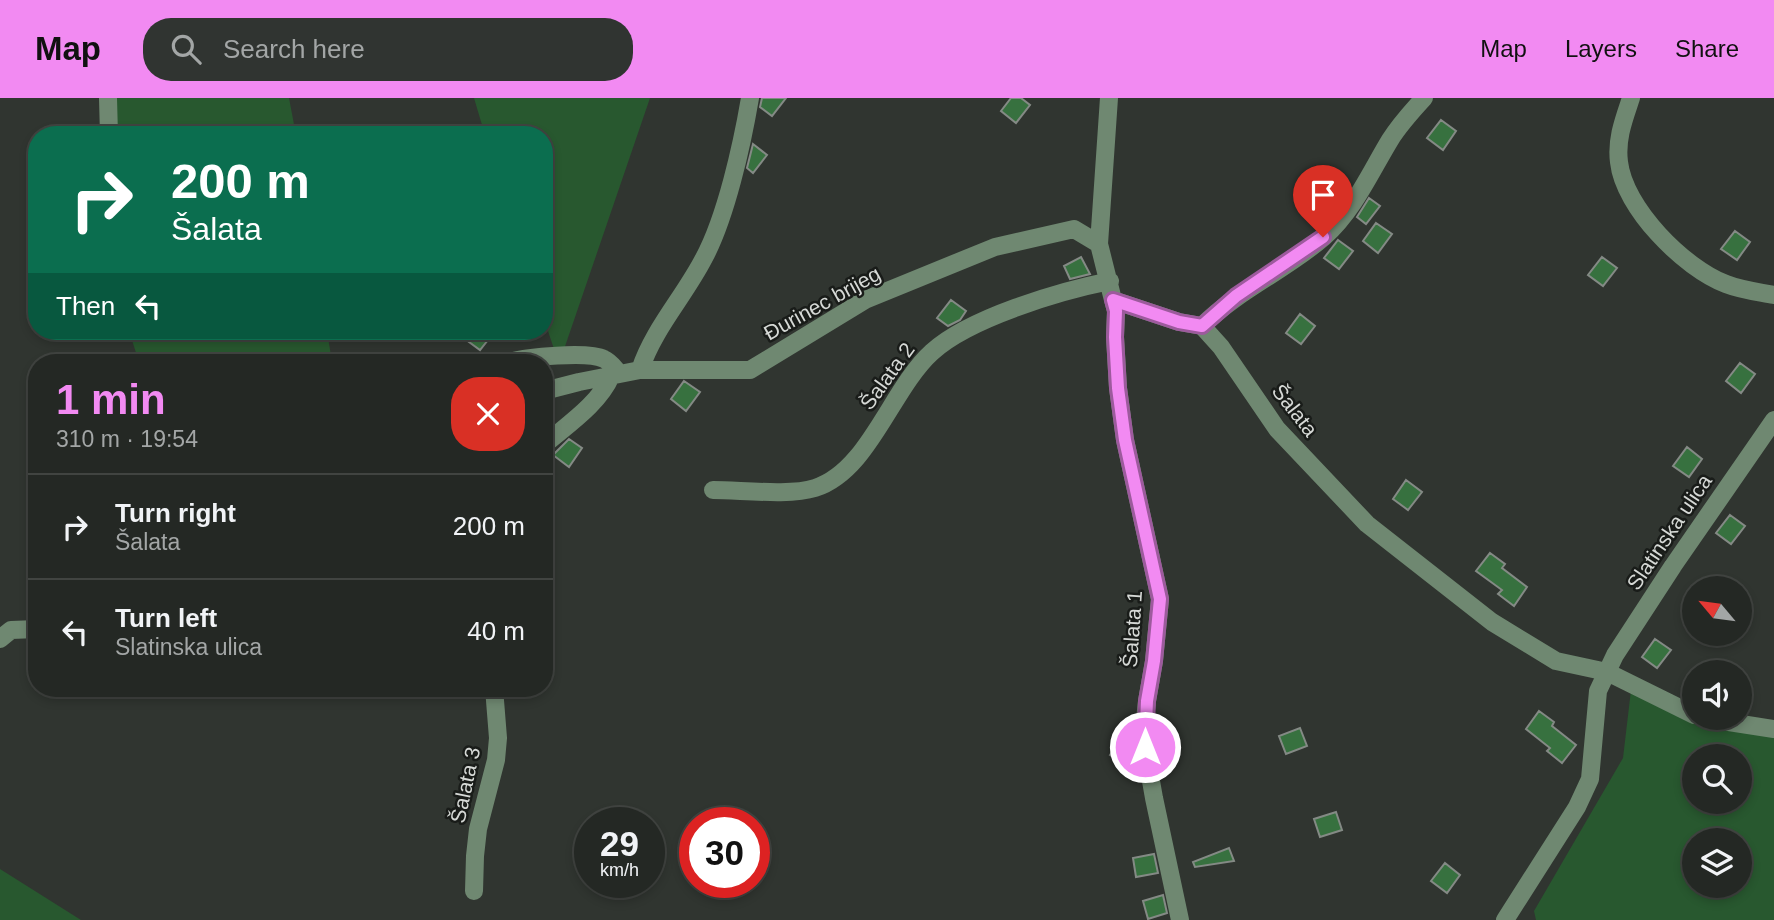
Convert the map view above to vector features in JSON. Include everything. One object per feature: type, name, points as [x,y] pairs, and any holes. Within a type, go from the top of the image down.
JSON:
[{"type":"street","points":[[108,98],[108,126]]},
{"type":"street","points":[[640,370],[656,332],[687,289],[713,240],[739,149],[750,98]]},
{"type":"street","points":[[1109,98],[1099,244],[1113,300],[1179,322],[1202,326],[1236,296],[1323,237],[1342,218],[1354,203],[1391,138],[1424,98]]},
{"type":"street","points":[[1631,98],[1622,124],[1619,162],[1632,199],[1685,260],[1726,284],[1774,295]]},
{"type":"street","name":"Đurinec brijeg","points":[[553,389],[640,370],[750,370],[865,300],[995,247],[1074,229],[1099,244]]},
{"type":"street","name":"Šalata 2","points":[[713,490],[803,491],[825,484],[844,471],[861,452],[914,372],[941,344],[978,322],[1082,286],[1110,281]]},
{"type":"street","name":"Šalata 1","points":[[1113,300],[1116,311],[1118,388],[1125,440],[1160,599],[1147,701],[1145,747],[1180,920]]},
{"type":"street","name":"Šalata","points":[[1202,326],[1221,346],[1277,429],[1367,524],[1492,622],[1556,662],[1607,672],[1682,709]]},
{"type":"street","points":[[553,357],[602,358],[615,375],[594,401],[553,436]]},
{"type":"street","name":"Slatinska ulica","points":[[1505,920],[1577,807],[1590,779],[1598,691],[1615,655],[1774,420]]},
{"type":"street","points":[[0,639],[11,630],[28,629]]},
{"type":"street","name":"Šalata 3","points":[[474,891],[478,829],[496,760],[498,738],[495,697]]},
{"type":"street","points":[[1752,726],[1774,729]]},
{"type":"green space","points":[[116,98],[289,98],[294,126],[116,126]]},
{"type":"green space","points":[[474,98],[650,98],[559,364],[551,340],[553,126],[482,126]]},
{"type":"green space","points":[[132,340],[328,340],[331,354],[136,354]]},
{"type":"green space","points":[[1631,690],[1682,707],[1682,730],[1752,730],[1774,737],[1774,920],[1536,920],[1534,911],[1623,758]]},
{"type":"green space","points":[[0,869],[81,920],[0,920]]},
{"type":"building","points":[[762,98],[786,98],[772,116],[760,107]]},
{"type":"building","points":[[1011,98],[1021,98],[1030,105],[1016,123],[1001,111]]},
{"type":"building","points":[[1441,120],[1456,131],[1443,150],[1427,138]]},
{"type":"building","points":[[753,144],[767,155],[753,173],[747,168]]},
{"type":"building","points":[[1369,198],[1380,206],[1366,224],[1357,217]]},
{"type":"building","points":[[1376,223],[1392,234],[1378,253],[1363,241]]},
{"type":"building","points":[[1735,231],[1750,242],[1737,260],[1721,249]]},
{"type":"building","points":[[1338,240],[1353,251],[1339,269],[1324,258]]},
{"type":"building","points":[[1081,257],[1090,274],[1070,279],[1064,266]]},
{"type":"building","points":[[1602,257],[1617,268],[1603,286],[1588,275]]},
{"type":"building","points":[[951,300],[966,311],[960,320],[948,326],[937,318]]},
{"type":"building","points":[[1300,314],[1315,326],[1301,344],[1286,333]]},
{"type":"building","points":[[466,340],[488,340],[480,350]]},
{"type":"building","points":[[1740,363],[1755,374],[1741,393],[1726,381]]},
{"type":"building","points":[[684,381],[700,392],[686,411],[671,399]]},
{"type":"building","points":[[569,439],[582,448],[569,467],[553,455]]},
{"type":"building","points":[[1687,447],[1702,459],[1689,477],[1673,466]]},
{"type":"building","points":[[1406,480],[1422,492],[1408,510],[1393,499]]},
{"type":"building","points":[[1730,515],[1745,526],[1731,544],[1716,533]]},
{"type":"building","points":[[1490,553],[1505,564],[1502,568],[1527,587],[1514,606],[1498,594],[1502,590],[1476,571]]},
{"type":"building","points":[[1655,639],[1671,650],[1657,668],[1642,657]]},
{"type":"building","points":[[1539,711],[1554,722],[1552,726],[1576,745],[1562,763],[1547,751],[1550,748],[1526,729]]},
{"type":"building","points":[[1300,728],[1307,746],[1286,754],[1279,736]]},
{"type":"building","points":[[1123,736],[1133,744],[1135,753],[1125,766],[1110,755]]},
{"type":"building","points":[[1336,812],[1342,830],[1320,837],[1314,819]]},
{"type":"building","points":[[1229,848],[1234,861],[1195,867],[1193,862]]},
{"type":"building","points":[[1154,854],[1158,873],[1136,877],[1133,858]]},
{"type":"building","points":[[1445,863],[1460,875],[1447,893],[1431,881]]},
{"type":"building","points":[[1163,895],[1167,913],[1148,919],[1143,901]]},
{"type":"route","points":[[1145,747],[1144,729],[1160,617],[1160,599],[1125,440],[1118,388],[1116,311],[1113,300],[1179,322],[1202,326],[1236,296],[1323,237]]}]
